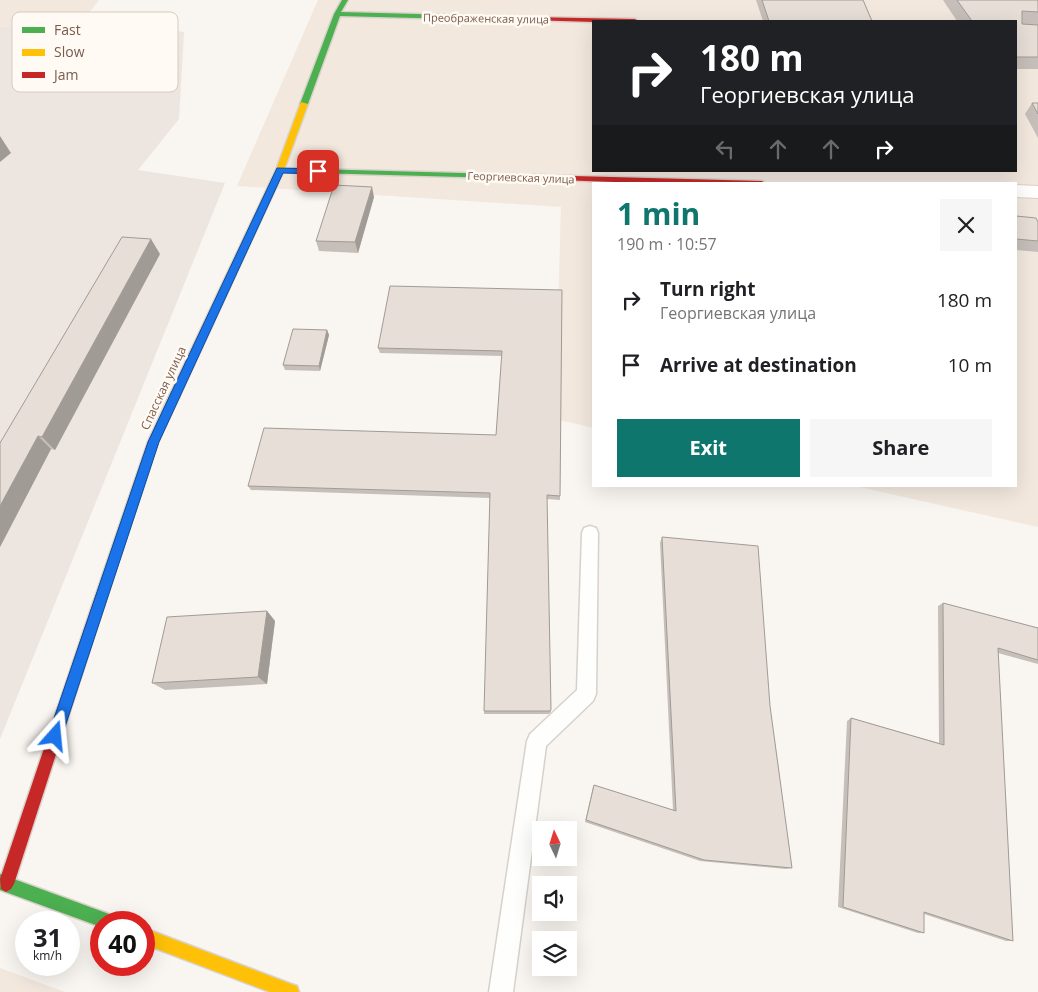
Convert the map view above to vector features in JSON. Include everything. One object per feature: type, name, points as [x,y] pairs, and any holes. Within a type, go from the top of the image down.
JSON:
[{"type":"street","name":"Спасская улица","points":[[3,883],[153,442],[280,170],[337,14],[345,0]]},
{"type":"street","name":"Преображенская улица","points":[[337,14],[592,20]]},
{"type":"street","name":"Георгиевская улица","points":[[280,170],[693,182]]},
{"type":"street","points":[[1017,191],[1038,192]]},
{"type":"street","points":[[3,883],[90,915]]},
{"type":"street","points":[[155,940],[291,992]]},
{"type":"lane","points":[[501,992],[537,741],[586,694],[590,533]]},
{"type":"shaded area","points":[[0,0],[99,0],[90,12],[12,12],[12,26],[0,27]]},
{"type":"shaded area","points":[[318,0],[1038,0],[1038,527],[859,487],[1017,487],[1017,182],[592,182],[592,428],[555,419],[561,207],[237,186]]},
{"type":"shaded area","points":[[12,26],[12,92],[178,92],[178,31],[184,32],[179,119],[138,170],[225,183],[0,739],[0,27]]},
{"type":"shaded area","points":[[0,968],[15,974],[15,976],[22,976],[65,992],[0,992]]},
{"type":"building","points":[[762,0],[863,0],[872,20],[769,20]]},
{"type":"building","points":[[957,0],[1038,0],[1038,12],[1022,11],[1022,24],[1038,25],[1038,57],[1017,57],[1017,20],[971,20]]},
{"type":"building","points":[[1032,103],[1038,103],[1038,114]]},
{"type":"building","points":[[334,185],[372,187],[355,242],[316,241]]},
{"type":"building","points":[[1017,216],[1036,218],[1038,222],[1038,241],[1017,239]]},
{"type":"building","points":[[122,237],[151,239],[42,437],[38,436],[0,506],[0,443]]},
{"type":"building","points":[[390,286],[562,290],[560,496],[547,495],[551,710],[549,711],[484,711],[490,493],[248,486],[264,428],[496,435],[502,351],[378,348]]},
{"type":"building","points":[[293,329],[327,330],[319,366],[283,365]]},
{"type":"building","points":[[662,537],[758,546],[770,706],[792,868],[704,860],[586,820],[594,785],[676,811]]},
{"type":"building","points":[[943,603],[1038,628],[1038,660],[998,648],[1013,941],[924,912],[924,933],[843,907],[851,718],[944,745]]},
{"type":"building","points":[[267,611],[258,677],[152,683],[167,617]]},
{"type":"traffic: fast","points":[[304,104],[337,14],[345,0]]},
{"type":"traffic: fast","points":[[337,14],[530,19]]},
{"type":"traffic: fast","points":[[280,170],[498,176]]},
{"type":"traffic: fast","points":[[98,606],[153,442],[175,395]]},
{"type":"traffic: fast","points":[[0,882],[90,915]]},
{"type":"traffic: slow","points":[[175,395],[280,170],[304,104]]},
{"type":"traffic: slow","points":[[155,940],[291,992]]},
{"type":"traffic: jam","points":[[530,19],[592,20]]},
{"type":"traffic: jam","points":[[498,176],[696,182]]},
{"type":"traffic: jam","points":[[6,884],[98,606]]},
{"type":"route","points":[[55,736],[153,442],[280,170],[318,171]]}]
